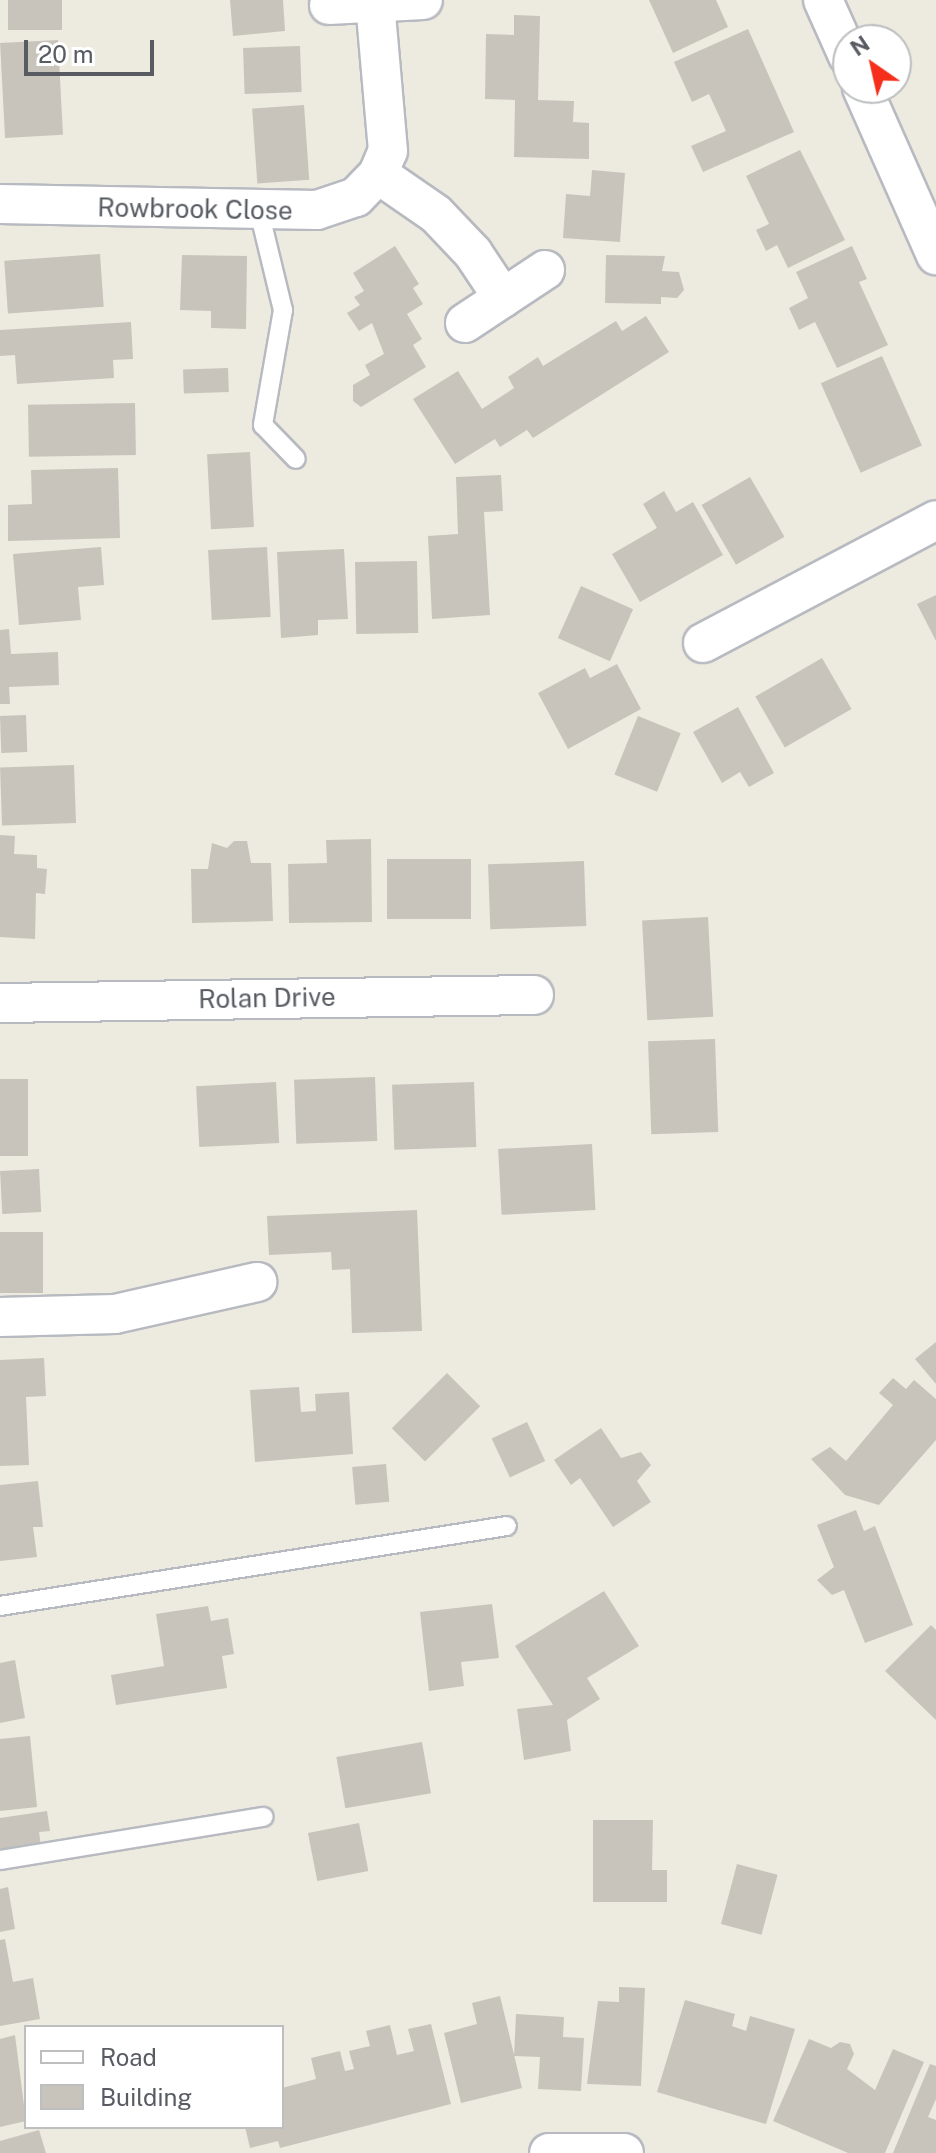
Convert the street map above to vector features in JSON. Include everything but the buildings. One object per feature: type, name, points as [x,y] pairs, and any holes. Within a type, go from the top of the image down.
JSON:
[{"type":"street","points":[[329,5],[423,0]]},
{"type":"street","points":[[823,0],[834,24]]},
{"type":"street","points":[[375,3],[388,151],[378,174],[436,214],[473,253],[503,298]]},
{"type":"street","points":[[869,104],[936,255]]},
{"type":"street","name":"Rowbrook Close","points":[[0,204],[317,210],[356,197],[378,174]]},
{"type":"street","points":[[465,323],[545,270]]},
{"type":"street","points":[[703,643],[936,520]]},
{"type":"street","name":"Rolan Drive","points":[[0,1003],[534,995]]},
{"type":"street","points":[[0,1317],[115,1314],[257,1282]]},
{"type":"street","points":[[549,2153],[624,2153]]},
{"type":"lane","points":[[259,211],[283,310],[263,425],[296,459]]},
{"type":"lane","points":[[0,1606],[507,1526]]},
{"type":"lane","points":[[0,1860],[264,1817]]}]
